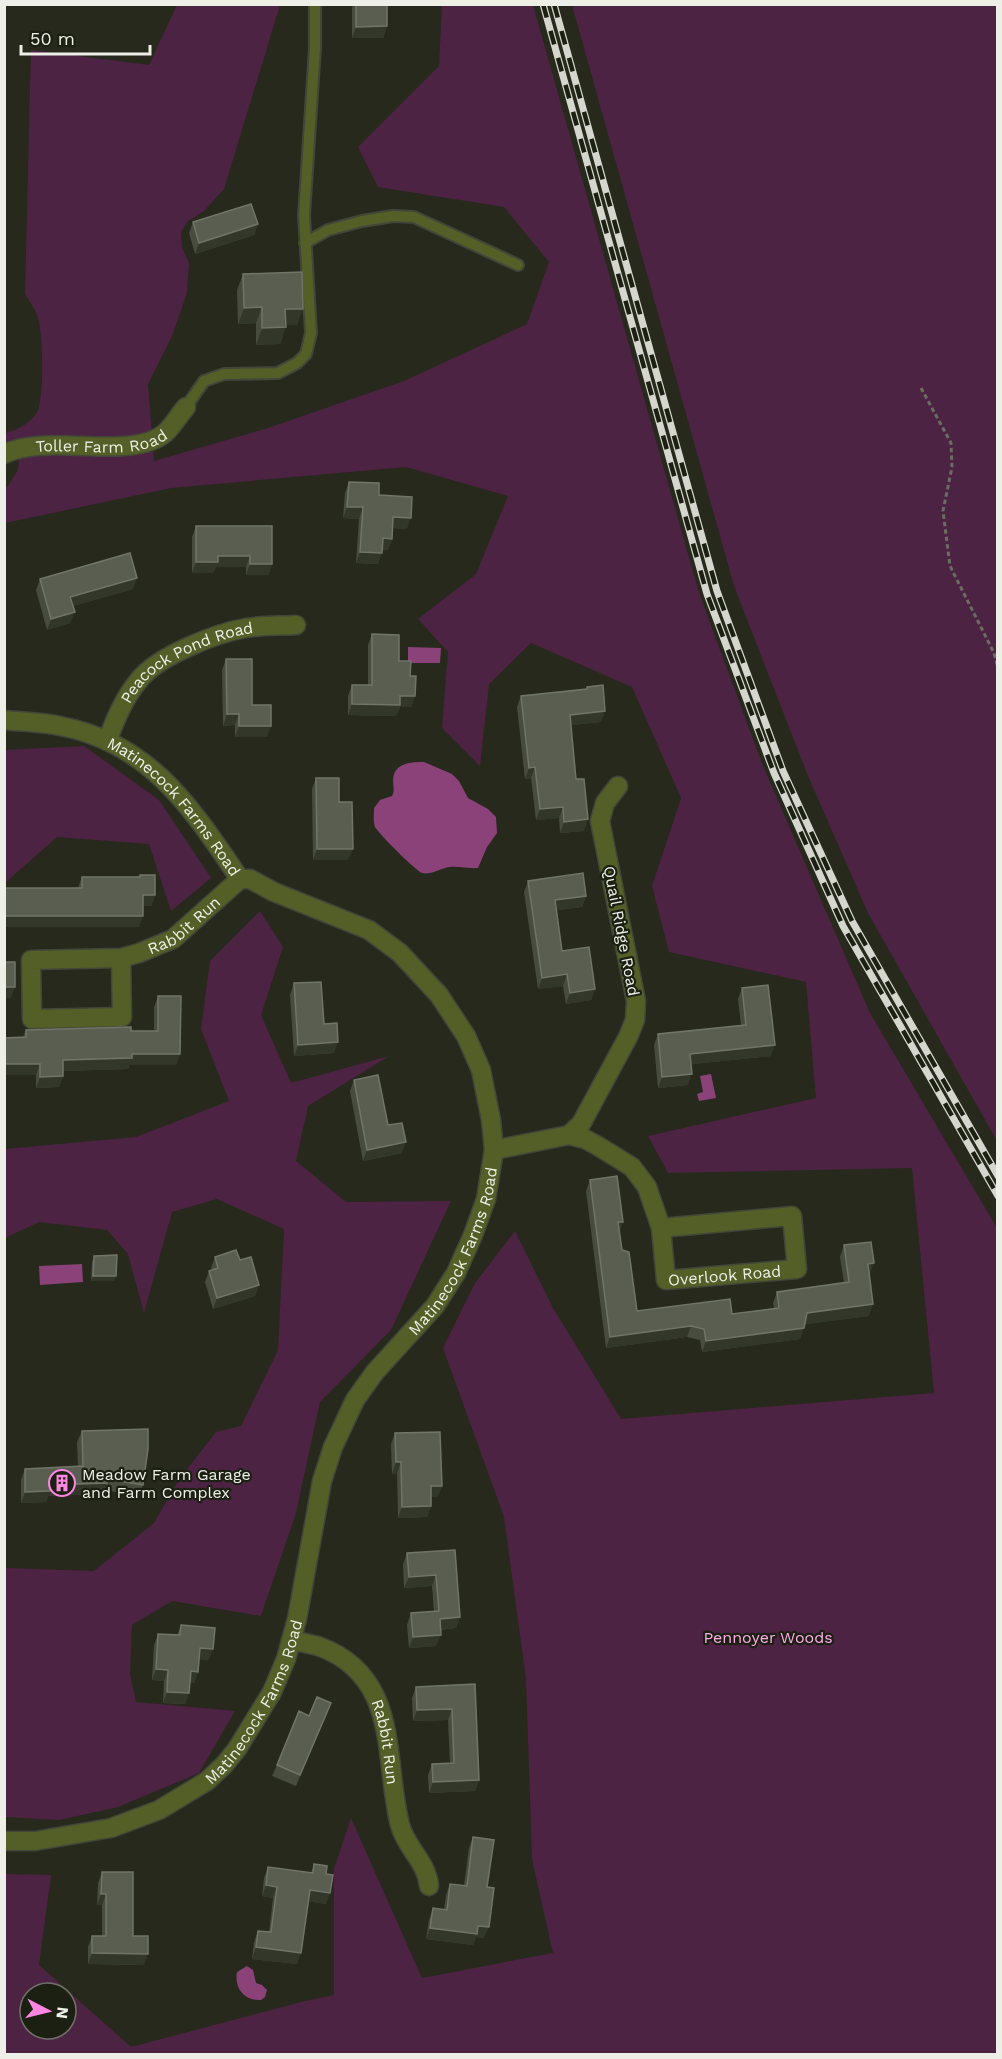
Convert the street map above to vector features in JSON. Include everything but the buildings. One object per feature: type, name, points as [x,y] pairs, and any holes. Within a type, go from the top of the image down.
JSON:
[{"type":"street","name":"Toller Farm Road","points":[[4,454],[16,448],[34,446],[128,446],[147,443],[165,433],[186,407]]},
{"type":"street","name":"Peacock Pond Road","points":[[107,741],[122,703],[141,677],[170,656],[207,639],[246,628],[296,625]]},
{"type":"street","name":"Matinecock Farms Road","points":[[4,720],[60,726],[107,741],[148,765],[173,788],[198,818],[240,879],[250,879],[274,892],[369,930],[400,953],[438,995],[466,1036],[481,1070],[491,1120],[494,1150],[486,1199],[456,1273],[435,1306],[375,1372],[355,1400],[333,1447],[322,1480],[286,1659],[272,1692],[237,1749],[207,1781],[159,1810],[111,1828],[35,1841],[4,1841]]},
{"type":"street","name":"Quail Ridge Road","points":[[569,1135],[581,1124],[635,1020],[636,1001],[600,821],[605,803],[618,786]]},
{"type":"street","name":"Rabbit Run","points":[[121,958],[122,1017],[32,1019],[31,960],[121,958],[173,939],[240,879]]},
{"type":"street","points":[[494,1150],[569,1135]]},
{"type":"street","name":"Overlook Road","points":[[569,1135],[585,1139],[632,1167],[647,1187],[661,1228],[666,1280],[797,1269],[792,1216],[661,1228]]},
{"type":"street","name":"Rabbit Run","points":[[291,1640],[318,1647],[341,1657],[359,1672],[372,1689],[383,1714],[397,1814],[402,1832],[409,1848],[424,1867],[429,1886]]},
{"type":"lane","points":[[186,407],[204,381],[224,374],[278,373],[297,363],[306,354],[311,333],[304,215],[315,48],[315,4]]},
{"type":"lane","points":[[305,243],[328,230],[362,221],[393,216],[414,218],[518,265]]},
{"type":"path","points":[[921,388],[947,435],[952,452],[952,467],[944,511],[950,566],[994,653],[998,668]]},
{"type":"green space","name":"Pennoyer Woods","points":[[177,5],[280,5],[224,189],[204,211],[188,221],[181,232],[182,247],[189,263],[187,293],[172,336],[148,384],[154,461],[268,428],[404,381],[527,324],[549,262],[504,207],[378,187],[358,147],[439,66],[442,5],[533,5],[699,593],[763,766],[870,1013],[997,1228],[997,2054],[5,2054],[5,1874],[51,1875],[39,1965],[57,1981],[18,1981],[18,2041],[78,2041],[78,2000],[131,2047],[334,1995],[334,1869],[351,1818],[422,1978],[553,1953],[532,1859],[526,1679],[504,1517],[443,1348],[475,1283],[515,1231],[553,1308],[621,1419],[934,1393],[912,1168],[668,1173],[648,1136],[816,1098],[806,982],[669,952],[652,886],[681,798],[632,687],[531,643],[489,684],[480,766],[442,728],[448,652],[418,619],[476,574],[508,496],[406,467],[171,488],[5,523],[4,487],[8,486],[18,470],[19,455],[5,442],[5,433],[24,425],[36,414],[40,402],[42,379],[40,326],[36,312],[25,294],[31,50],[149,65]]},
{"type":"green space","points":[[572,5],[997,5],[997,1141],[868,913],[808,776],[734,586]]},
{"type":"green space","points":[[84,746],[159,800],[211,878],[171,911],[149,844],[57,837],[5,883],[5,750]]},
{"type":"green space","points":[[260,911],[283,947],[261,1015],[291,1083],[389,1056],[308,1106],[296,1161],[346,1202],[451,1201],[391,1330],[320,1402],[296,1513],[261,1616],[172,1601],[132,1625],[130,1674],[136,1702],[235,1711],[199,1773],[118,1807],[59,1820],[5,1817],[5,1568],[94,1571],[154,1523],[180,1478],[216,1432],[241,1426],[278,1350],[284,1229],[217,1199],[172,1212],[144,1313],[128,1254],[107,1230],[39,1222],[5,1238],[5,1149],[136,1137],[229,1101],[201,1029],[210,961]]},
{"type":"shaded area","points":[[408,647],[441,648],[440,663],[408,663]]},
{"type":"shaded area","points":[[424,762],[452,774],[459,781],[468,798],[488,809],[496,817],[497,833],[487,847],[478,868],[449,867],[431,873],[422,873],[397,852],[375,827],[374,808],[380,800],[392,796],[396,770],[408,763]]},
{"type":"shaded area","points":[[711,1074],[716,1098],[699,1101],[697,1094],[703,1092],[700,1076]]},
{"type":"shaded area","points":[[82,1264],[83,1282],[40,1285],[39,1266]]},
{"type":"shaded area","points":[[247,1966],[253,1970],[256,1983],[267,1990],[265,1997],[261,2000],[245,1996],[239,1988],[237,1972]]},
{"type":"railway","points":[[543,4],[707,594],[774,773],[843,926],[998,1196]]},
{"type":"railway","points":[[554,4],[717,591],[783,771],[852,921],[998,1176]]},
{"type":"place","name":"Meadow Farm Garage and Farm Complex","points":[[62,1483]]}]
